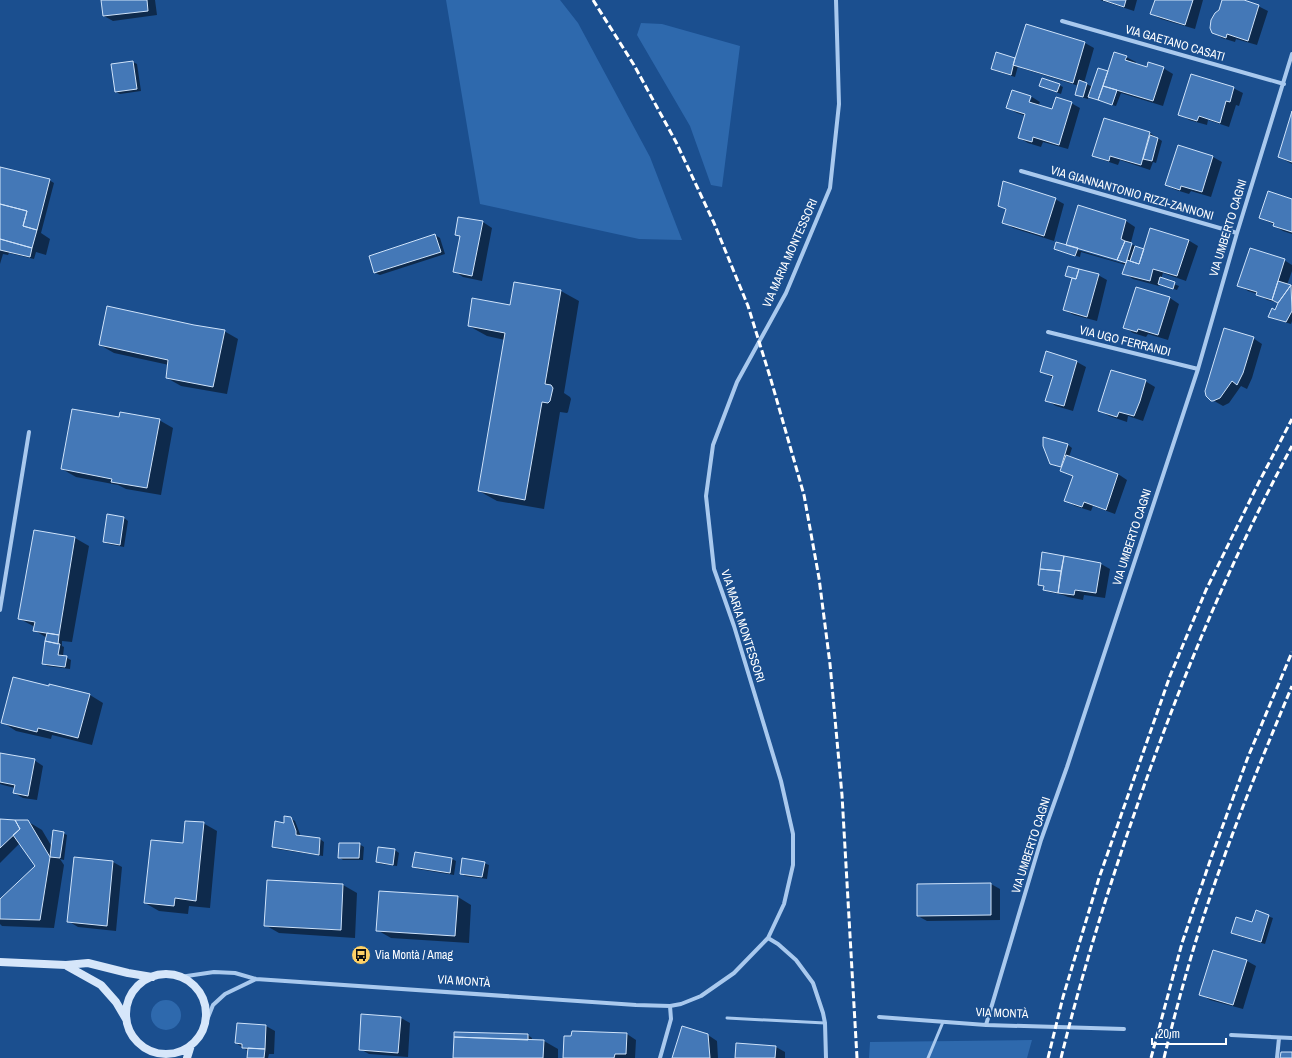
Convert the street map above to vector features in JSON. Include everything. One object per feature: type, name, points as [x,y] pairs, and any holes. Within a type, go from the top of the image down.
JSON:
[{"type":"main road","name":"VIA MONTÀ","points":[[0,962],[66,965],[88,963],[128,973],[152,977]]},
{"type":"main road","name":"VIA MONTÀ","points":[[66,965],[101,985],[116,1002],[126,1019],[130,1032],[138,1043],[149,1050],[160,1054],[171,1054],[182,1051],[192,1045],[200,1036],[205,1024],[206,1013],[204,1001],[199,991],[191,982],[171,974],[162,974],[141,983],[132,994],[127,1006],[126,1019]]},
{"type":"main road","points":[[187,1058],[192,1045]]},
{"type":"main road","points":[[149,1050],[156,1058]]},
{"type":"street","name":"VIA MARIA MONTESSORI","points":[[670,1006],[681,1004],[701,996],[734,973],[768,938],[784,904],[793,865],[792,834],[781,781],[734,626],[714,570],[706,496],[713,445],[737,382],[786,293],[830,188],[839,104],[836,0]]},
{"type":"street","name":"VIA GAETANO CASATI","points":[[1062,21],[1284,84]]},
{"type":"street","name":"VIA UMBERTO CAGNI","points":[[986,1024],[1041,840],[1074,745],[1198,369],[1236,233],[1284,84],[1292,54]]},
{"type":"street","name":"VIA GIANNANTONIO RIZZI-ZANNONI","points":[[1021,172],[1236,233]]},
{"type":"street","name":"VIA UGO FERRANDI","points":[[1048,332],[1198,369]]},
{"type":"street","points":[[0,610],[29,432]]},
{"type":"street","points":[[768,938],[778,944],[796,960],[813,983],[825,1023],[826,1058]]},
{"type":"street","name":"VIA MONTÀ","points":[[180,977],[214,972],[235,973],[256,979],[628,1005],[670,1006]]},
{"type":"street","name":"VIA MONTÀ","points":[[205,1024],[213,1006],[225,994],[256,979]]},
{"type":"street","points":[[660,1058],[671,1019],[670,1006]]},
{"type":"street","name":"VIA MONTÀ","points":[[879,1017],[943,1022],[1124,1029]]},
{"type":"street","points":[[1232,1035],[1292,1038]]},
{"type":"street","points":[[1277,1058],[1279,1038]]},
{"type":"lane","points":[[727,1018],[825,1023]]},
{"type":"lane","points":[[928,1058],[943,1022]]},
{"type":"shaded area","points":[[446,0],[560,0],[578,23],[650,157],[682,240],[639,239],[480,204]]},
{"type":"shaded area","points":[[641,23],[662,24],[740,46],[722,187],[711,185],[690,126],[637,35]]},
{"type":"shaded area","points":[[166,1000],[177,1004],[181,1015],[177,1026],[166,1030],[155,1026],[151,1015],[155,1004]]},
{"type":"shaded area","points":[[1032,1040],[1027,1058],[869,1058],[870,1042]]},
{"type":"building","points":[[101,0],[147,0],[148,11],[103,16]]},
{"type":"building","points":[[1103,0],[1126,0],[1124,7]]},
{"type":"building","points":[[1155,0],[1193,0],[1185,25],[1150,14]]},
{"type":"building","points":[[1222,0],[1244,0],[1259,5],[1248,41],[1227,34],[1226,38],[1212,33],[1210,28],[1211,20],[1215,13],[1219,10]]},
{"type":"building","points":[[1026,24],[1085,42],[1073,83],[1013,65]]},
{"type":"building","points":[[996,52],[1015,58],[1011,75],[991,69]]},
{"type":"building","points":[[1114,52],[1127,56],[1125,60],[1147,67],[1148,62],[1164,67],[1153,101],[1103,86]]},
{"type":"building","points":[[133,61],[137,89],[115,92],[111,64]]},
{"type":"building","points":[[1098,68],[1108,71],[1098,100],[1088,97]]},
{"type":"building","points":[[1191,74],[1234,87],[1230,102],[1226,101],[1220,123],[1199,116],[1197,121],[1178,115]]},
{"type":"building","points":[[1042,78],[1060,84],[1057,92],[1039,86]]},
{"type":"building","points":[[1079,80],[1087,83],[1083,97],[1075,95]]},
{"type":"building","points":[[1103,86],[1117,90],[1112,105],[1098,100]]},
{"type":"building","points":[[1012,90],[1031,96],[1029,102],[1052,109],[1056,97],[1072,102],[1059,145],[1033,137],[1032,142],[1018,138],[1025,114],[1006,108]]},
{"type":"building","points":[[1292,111],[1292,162],[1278,157]]},
{"type":"building","points":[[1104,118],[1150,132],[1141,165],[1110,156],[1109,161],[1092,156]]},
{"type":"building","points":[[1150,135],[1158,138],[1152,161],[1143,159]]},
{"type":"building","points":[[1178,145],[1213,156],[1202,192],[1181,186],[1180,190],[1165,185]]},
{"type":"building","points":[[0,167],[50,179],[37,230],[23,226],[27,211],[0,204]]},
{"type":"building","points":[[1003,181],[1056,198],[1044,236],[1002,223],[1006,209],[998,206]]},
{"type":"building","points":[[1268,191],[1292,199],[1292,232],[1273,226],[1274,223],[1259,218]]},
{"type":"building","points":[[0,204],[27,211],[23,226],[37,230],[32,248],[0,239]]},
{"type":"building","points":[[1078,205],[1126,220],[1121,239],[1125,241],[1117,260],[1066,245]]},
{"type":"building","points":[[458,217],[483,221],[472,276],[453,272],[460,236],[455,235]]},
{"type":"building","points":[[1150,228],[1189,240],[1177,276],[1153,269],[1150,281],[1122,274],[1127,260],[1139,264]]},
{"type":"building","points":[[435,234],[441,252],[374,273],[369,256]]},
{"type":"building","points":[[0,239],[32,248],[30,257],[0,250]]},
{"type":"building","points":[[1125,241],[1132,243],[1126,263],[1117,260]]},
{"type":"building","points":[[1056,242],[1078,248],[1075,256],[1054,249]]},
{"type":"building","points":[[1135,246],[1144,249],[1139,264],[1130,261]]},
{"type":"building","points":[[1250,248],[1285,259],[1272,300],[1256,295],[1257,292],[1237,286]]},
{"type":"building","points":[[1068,266],[1079,269],[1076,279],[1065,276]]},
{"type":"building","points":[[1079,269],[1099,274],[1087,317],[1063,310],[1072,278],[1076,279]]},
{"type":"building","points":[[1160,277],[1175,282],[1173,289],[1158,284]]},
{"type":"building","points":[[1278,281],[1291,285],[1278,303],[1272,300]]},
{"type":"building","points":[[514,282],[561,290],[545,384],[551,385],[553,388],[550,401],[548,403],[542,402],[525,500],[478,491],[505,333],[468,326],[472,298],[510,305]]},
{"type":"building","points":[[1291,285],[1292,311],[1286,322],[1268,317],[1272,308],[1275,310],[1278,303]]},
{"type":"building","points":[[1136,287],[1170,297],[1158,335],[1138,329],[1137,332],[1123,328]]},
{"type":"building","points":[[107,306],[194,325],[225,330],[213,387],[166,378],[168,360],[99,345]]},
{"type":"building","points":[[1224,328],[1254,337],[1243,373],[1237,385],[1232,381],[1220,398],[1211,401],[1206,396],[1205,391]]},
{"type":"building","points":[[1046,351],[1077,361],[1064,406],[1045,401],[1053,376],[1040,372]]},
{"type":"building","points":[[1111,370],[1146,380],[1134,416],[1119,412],[1117,417],[1098,411]]},
{"type":"building","points":[[72,409],[119,417],[120,412],[160,419],[147,488],[111,482],[112,479],[61,469]]},
{"type":"building","points":[[1043,437],[1068,444],[1061,467],[1050,464],[1043,446]]},
{"type":"building","points":[[1066,455],[1118,474],[1106,510],[1084,502],[1082,507],[1064,501],[1073,476],[1060,471]]},
{"type":"building","points":[[107,514],[124,517],[120,545],[103,542]]},
{"type":"building","points":[[34,530],[75,537],[59,635],[33,631],[35,622],[18,619]]},
{"type":"building","points":[[1042,552],[1064,556],[1061,571],[1040,569]]},
{"type":"building","points":[[1064,556],[1101,563],[1096,593],[1075,590],[1074,595],[1058,593]]},
{"type":"building","points":[[1040,569],[1061,571],[1058,593],[1043,590],[1044,586],[1038,585]]},
{"type":"building","points":[[47,633],[59,635],[58,644],[45,641]]},
{"type":"building","points":[[45,641],[60,644],[58,655],[67,656],[65,667],[42,664]]},
{"type":"building","points":[[13,677],[90,694],[78,738],[38,728],[37,732],[1,723]]},
{"type":"building","points":[[0,753],[35,759],[28,796],[13,793],[15,785],[0,782]]},
{"type":"building","points":[[284,816],[291,817],[296,835],[320,838],[319,855],[272,847],[275,821],[284,823]]},
{"type":"building","points":[[0,819],[15,820],[20,829],[0,848]]},
{"type":"building","points":[[15,820],[28,820],[50,857],[40,920],[0,919],[0,899],[35,866],[13,835],[20,829]]},
{"type":"building","points":[[185,821],[204,822],[196,901],[175,898],[174,906],[144,903],[151,840],[183,843]]},
{"type":"building","points":[[53,830],[64,832],[60,858],[50,857]]},
{"type":"building","points":[[339,843],[360,843],[359,858],[338,858]]},
{"type":"building","points":[[378,847],[395,849],[393,865],[376,862]]},
{"type":"building","points":[[415,852],[452,858],[450,873],[412,867]]},
{"type":"building","points":[[74,857],[113,861],[107,926],[67,922]]},
{"type":"building","points":[[462,858],[485,862],[482,877],[460,874]]},
{"type":"building","points":[[267,880],[343,884],[341,930],[264,926]]},
{"type":"building","points":[[991,883],[991,915],[917,916],[917,884]]},
{"type":"building","points":[[379,891],[458,896],[455,936],[376,931]]},
{"type":"building","points":[[1256,910],[1269,915],[1261,942],[1231,933],[1236,917],[1252,922]]},
{"type":"building","points":[[1213,950],[1247,960],[1233,1005],[1199,995]]},
{"type":"building","points":[[361,1014],[401,1017],[398,1053],[359,1050]]},
{"type":"building","points":[[237,1023],[266,1025],[265,1049],[242,1048],[242,1044],[235,1043]]},
{"type":"building","points":[[682,1026],[708,1034],[710,1058],[672,1058]]},
{"type":"building","points":[[572,1031],[627,1033],[626,1054],[615,1054],[614,1058],[563,1058],[564,1036],[571,1036]]},
{"type":"building","points":[[454,1032],[528,1034],[528,1040],[454,1037]]},
{"type":"building","points":[[454,1037],[544,1040],[543,1058],[453,1058]]},
{"type":"building","points":[[736,1043],[776,1046],[775,1058],[735,1058]]},
{"type":"building","points":[[248,1048],[265,1049],[264,1058],[247,1058]]},
{"type":"building","points":[[1281,1052],[1292,1052],[1292,1058],[1280,1058]]},
{"type":"railway","points":[[593,0],[634,65],[676,142],[714,223],[748,306],[804,495],[819,578],[830,664],[842,795],[857,1058]]},
{"type":"railway","points":[[1048,1058],[1063,997],[1099,878],[1170,676],[1206,590],[1292,419]]},
{"type":"railway","points":[[1061,1058],[1106,900],[1153,760],[1207,623],[1269,489],[1292,446]]},
{"type":"railway","points":[[1151,1058],[1182,943],[1211,858],[1248,757],[1292,652]]},
{"type":"railway","points":[[1164,1058],[1204,914],[1252,783],[1292,686]]},
{"type":"place","name":"Via Montà / Amag","points":[[361,955]]}]
